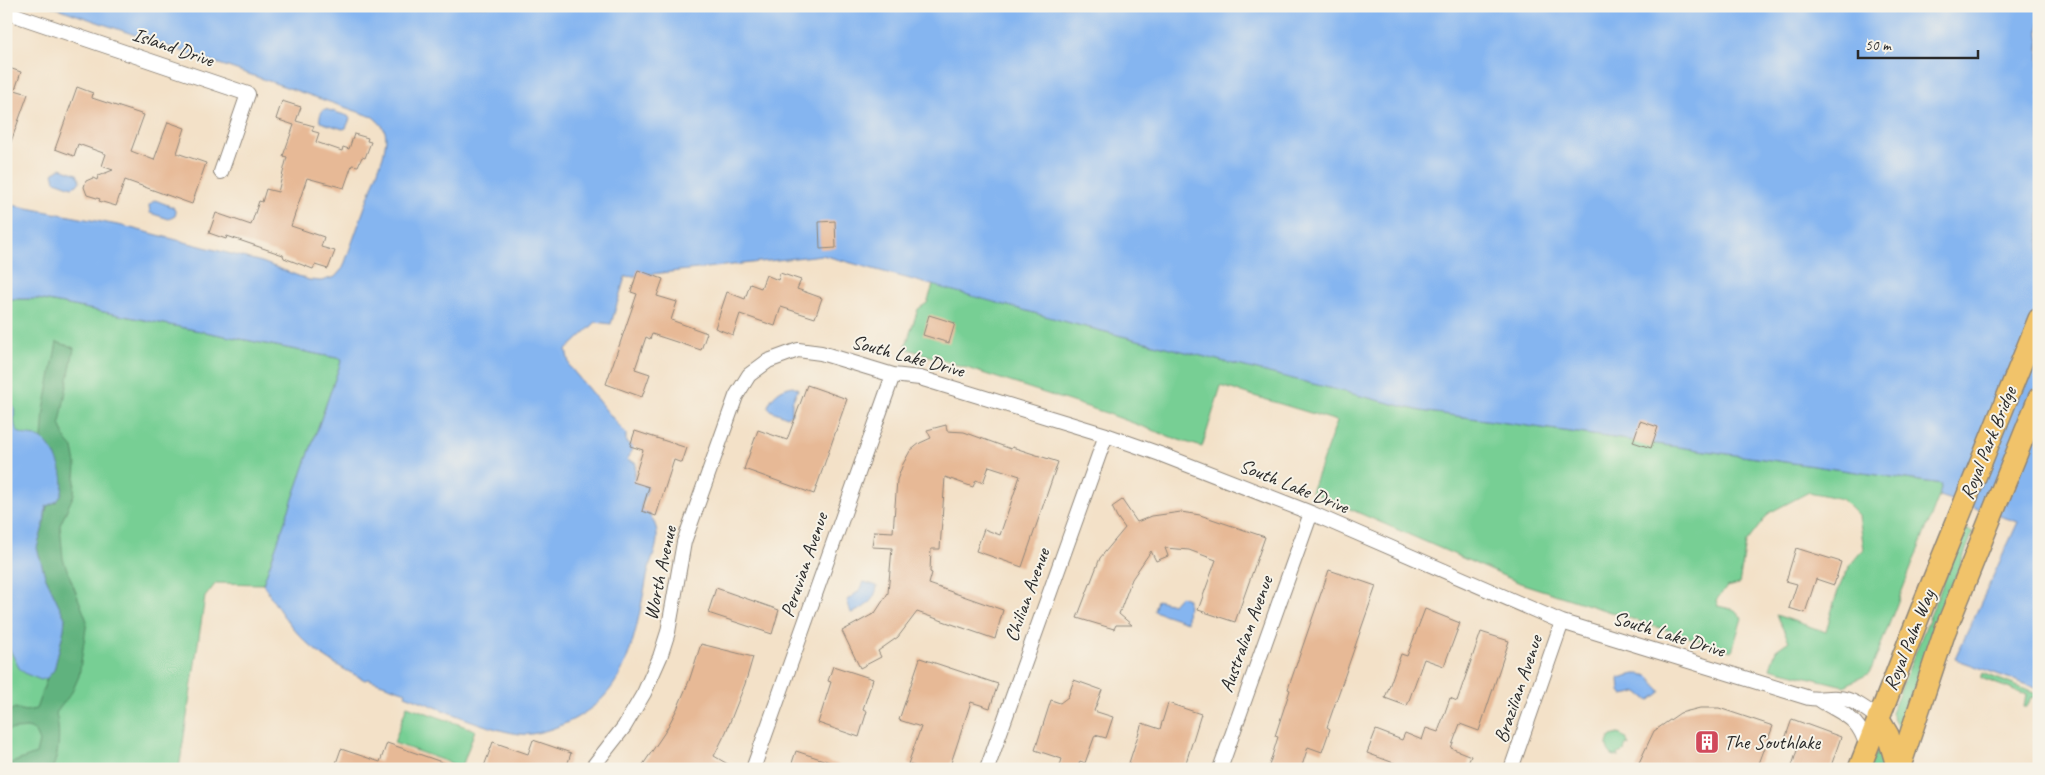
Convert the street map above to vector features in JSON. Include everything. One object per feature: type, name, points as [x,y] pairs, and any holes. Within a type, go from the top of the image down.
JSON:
[{"type":"main road","name":"Royal Park Bridge","points":[[1961,511],[2039,319]]},
{"type":"main road","name":"Royal Park Bridge","points":[[1989,523],[2039,398]]},
{"type":"main road","name":"Royal Palm Way","points":[[1860,769],[1878,718],[1961,511]]},
{"type":"main road","name":"Royal Palm Way","points":[[1898,769],[1942,639],[1989,523]]},
{"type":"main road","points":[[1878,718],[1888,736],[1898,769]]},
{"type":"street","name":"Island Drive","points":[[6,12],[248,94],[221,172]]},
{"type":"street","name":"South Lake Drive","points":[[749,375],[768,361],[798,350],[822,353],[893,375],[920,378],[1106,435],[1160,454],[1311,513],[1562,622],[1809,698],[1820,700],[1838,698],[1846,700],[1878,718]]},
{"type":"street","name":"Worth Avenue","points":[[590,769],[624,727],[644,693],[660,657],[668,632],[684,542],[730,411],[736,396],[749,375]]},
{"type":"street","name":"Peruvian Avenue","points":[[753,769],[893,375]]},
{"type":"street","name":"Chilian Avenue","points":[[987,769],[1106,435]]},
{"type":"street","name":"Australian Avenue","points":[[1220,769],[1311,513]]},
{"type":"street","name":"Brazilian Avenue","points":[[1511,769],[1562,622]]},
{"type":"street","name":"South Lake Drive","points":[[1820,700],[1857,723],[1863,733],[1867,747]]},
{"type":"green space","points":[[933,285],[1078,325],[1421,411],[1942,484],[1870,673],[1844,686],[1770,668],[1776,650],[1789,641],[1776,615],[1826,632],[1835,598],[1844,577],[1849,567],[1864,549],[1859,516],[1842,499],[1809,492],[1769,513],[1746,543],[1739,584],[1727,587],[1716,600],[1718,606],[1735,610],[1742,618],[1732,651],[1520,583],[1311,492],[1337,421],[1221,386],[1202,447],[1106,413],[905,348],[918,309],[927,303]]},
{"type":"green space","points":[[6,299],[38,299],[342,359],[263,584],[216,583],[205,597],[179,769],[6,769]]},
{"type":"green space","points":[[57,342],[74,348],[60,423],[66,440],[73,448],[76,464],[74,494],[60,525],[63,559],[87,621],[79,676],[72,692],[56,713],[59,741],[57,756],[52,769],[6,769],[6,765],[36,754],[39,741],[34,730],[27,728],[6,730],[6,713],[15,708],[25,711],[36,709],[47,678],[54,670],[64,629],[65,618],[45,576],[37,548],[47,506],[56,502],[61,470],[48,445],[42,439],[44,410]]},
{"type":"green space","points":[[1965,529],[1973,532],[1900,727],[1898,728],[1891,713]]},
{"type":"green space","points":[[1983,673],[2039,695],[2039,699],[2031,697],[2027,707],[2024,707],[2026,695],[1981,678]]},
{"type":"green space","points":[[407,706],[475,730],[462,767],[394,743]]},
{"type":"green space","points":[[1619,734],[1626,738],[1629,746],[1626,744],[1624,751],[1618,754],[1619,757],[1612,755],[1607,746],[1611,736]]},
{"type":"green space","points":[[1881,740],[1888,769],[1869,769]]},
{"type":"water","points":[[51,6],[2039,6],[2039,689],[1955,659],[2018,522],[1939,496],[1942,484],[1421,411],[1078,325],[822,255],[625,277],[611,324],[596,322],[566,350],[570,367],[626,434],[626,443],[633,446],[627,460],[636,463],[634,478],[649,485],[641,507],[650,516],[656,527],[656,547],[626,660],[620,674],[605,696],[576,718],[542,732],[519,734],[487,726],[405,695],[406,692],[368,679],[365,680],[331,661],[317,652],[294,630],[263,584],[342,359],[38,299],[6,299],[6,204],[123,226],[262,262],[309,280],[321,281],[335,277],[343,268],[383,156],[386,134],[382,126],[373,117]]},
{"type":"water","points":[[325,109],[348,116],[350,119],[346,128],[343,129],[320,122],[322,111]]},
{"type":"water","points":[[61,168],[77,174],[80,181],[77,185],[72,187],[55,181],[53,173]]},
{"type":"water","points":[[155,200],[173,207],[176,213],[175,216],[169,219],[150,213],[149,205]]},
{"type":"water","points":[[793,386],[798,389],[792,402],[792,413],[787,417],[770,410],[768,406],[775,395],[781,390]]},
{"type":"water","points":[[6,400],[14,407],[17,430],[23,434],[37,436],[49,446],[60,466],[63,481],[60,497],[55,502],[46,506],[44,523],[37,548],[45,576],[65,618],[54,670],[47,678],[41,680],[26,674],[19,668],[6,642]]},
{"type":"water","points":[[864,582],[877,586],[876,591],[865,607],[851,613],[847,600],[859,591]]},
{"type":"water","points":[[1180,596],[1188,599],[1187,622],[1154,611],[1157,600],[1173,604]]},
{"type":"water","points":[[1635,674],[1649,677],[1660,690],[1660,693],[1649,701],[1638,692],[1623,695],[1620,691],[1619,678]]},
{"type":"building","points":[[6,67],[21,72],[15,90],[28,94],[8,150],[6,150]]},
{"type":"building","points":[[77,87],[93,93],[92,98],[144,115],[131,151],[154,160],[168,122],[185,128],[177,153],[206,163],[192,204],[125,180],[116,206],[87,195],[84,187],[86,181],[93,178],[97,180],[98,176],[113,170],[102,166],[106,154],[78,144],[74,156],[55,149]]},
{"type":"building","points":[[282,101],[301,107],[296,121],[314,126],[312,131],[319,133],[316,142],[342,151],[343,147],[349,149],[354,134],[368,138],[367,141],[371,142],[365,158],[362,157],[358,166],[352,165],[344,188],[307,178],[291,226],[324,237],[321,247],[335,251],[328,269],[315,265],[313,269],[284,258],[283,255],[227,236],[226,239],[209,233],[216,213],[251,225],[259,201],[262,202],[266,189],[278,192],[287,157],[283,156],[294,125],[276,119]]},
{"type":"building","points":[[835,221],[836,248],[820,249],[819,222]]},
{"type":"building","points":[[638,270],[663,279],[657,296],[677,302],[671,320],[707,333],[701,350],[652,334],[650,339],[646,337],[635,369],[650,374],[642,397],[606,384],[637,294],[631,292]]},
{"type":"building","points":[[780,273],[801,280],[797,289],[822,298],[815,318],[781,307],[775,326],[740,314],[733,335],[715,328],[727,292],[745,299],[750,284],[761,288],[766,275],[778,280]]},
{"type":"building","points":[[929,315],[955,323],[949,343],[923,335]]},
{"type":"building","points":[[807,385],[847,399],[814,494],[744,469],[758,430],[787,440]]},
{"type":"building","points":[[1640,421],[1658,427],[1651,448],[1633,442]]},
{"type":"building","points":[[946,425],[947,431],[964,432],[1011,449],[1012,447],[1058,462],[1022,567],[976,551],[984,529],[1000,535],[1020,476],[989,466],[983,483],[976,480],[973,487],[945,477],[940,549],[931,549],[930,572],[932,573],[929,584],[1003,610],[995,639],[917,612],[898,637],[878,651],[881,657],[860,668],[842,631],[875,613],[888,593],[892,548],[872,547],[874,531],[893,532],[897,480],[903,464],[910,451],[920,443],[931,438],[927,430]]},
{"type":"building","points":[[635,431],[687,448],[682,463],[674,460],[656,516],[642,511],[649,487],[633,482],[643,450],[630,446]]},
{"type":"building","points":[[1122,500],[1137,522],[1152,516],[1181,512],[1200,515],[1265,537],[1235,622],[1198,610],[1216,560],[1189,550],[1165,548],[1168,556],[1156,561],[1151,551],[1132,579],[1119,614],[1132,625],[1116,625],[1114,629],[1077,618],[1100,558],[1125,528],[1112,507]]},
{"type":"building","points":[[1796,548],[1841,562],[1834,585],[1816,579],[1805,613],[1789,608],[1797,584],[1786,581]]},
{"type":"building","points":[[1329,570],[1376,586],[1327,727],[1330,729],[1322,752],[1308,747],[1301,769],[1268,769],[1278,737],[1275,736],[1290,690],[1288,689]]},
{"type":"building","points":[[716,588],[779,610],[772,634],[708,613]]},
{"type":"building","points":[[1425,609],[1460,623],[1444,666],[1424,659],[1407,706],[1385,698],[1401,654],[1407,656]]},
{"type":"building","points":[[1481,632],[1509,641],[1479,731],[1460,724],[1451,748],[1471,756],[1466,769],[1410,769],[1367,753],[1376,730],[1402,740],[1405,733],[1422,740],[1426,728],[1438,732],[1450,698],[1457,701]]},
{"type":"building","points":[[701,644],[753,657],[745,684],[726,732],[714,756],[736,769],[640,769],[665,732],[677,709],[689,681]]},
{"type":"building","points":[[920,658],[998,684],[990,708],[971,702],[949,769],[922,769],[908,764],[921,727],[899,720]]},
{"type":"building","points":[[833,666],[873,679],[863,709],[867,711],[859,737],[818,723],[831,682],[828,681]]},
{"type":"building","points":[[1074,680],[1102,690],[1094,711],[1113,717],[1106,738],[1095,735],[1085,763],[1080,761],[1077,769],[1059,769],[1062,759],[1035,750],[1051,700],[1060,703],[1068,697]]},
{"type":"building","points":[[1168,703],[1201,714],[1184,769],[1127,769],[1142,723],[1160,729]]},
{"type":"building","name":"The Southlake","points":[[1700,708],[1719,708],[1773,726],[1757,769],[1636,769],[1654,731],[1680,713]]},
{"type":"building","points":[[1792,719],[1841,737],[1830,769],[1791,769],[1799,744],[1785,739]]},
{"type":"building","points":[[533,740],[571,753],[566,769],[483,769],[493,742],[528,754]]},
{"type":"building","points":[[387,743],[456,767],[456,769],[334,769],[341,749],[380,762]]},
{"type":"building","points":[[796,751],[842,766],[841,769],[790,769]]},
{"type":"place","name":"The Southlake","points":[[1707,742]]}]
